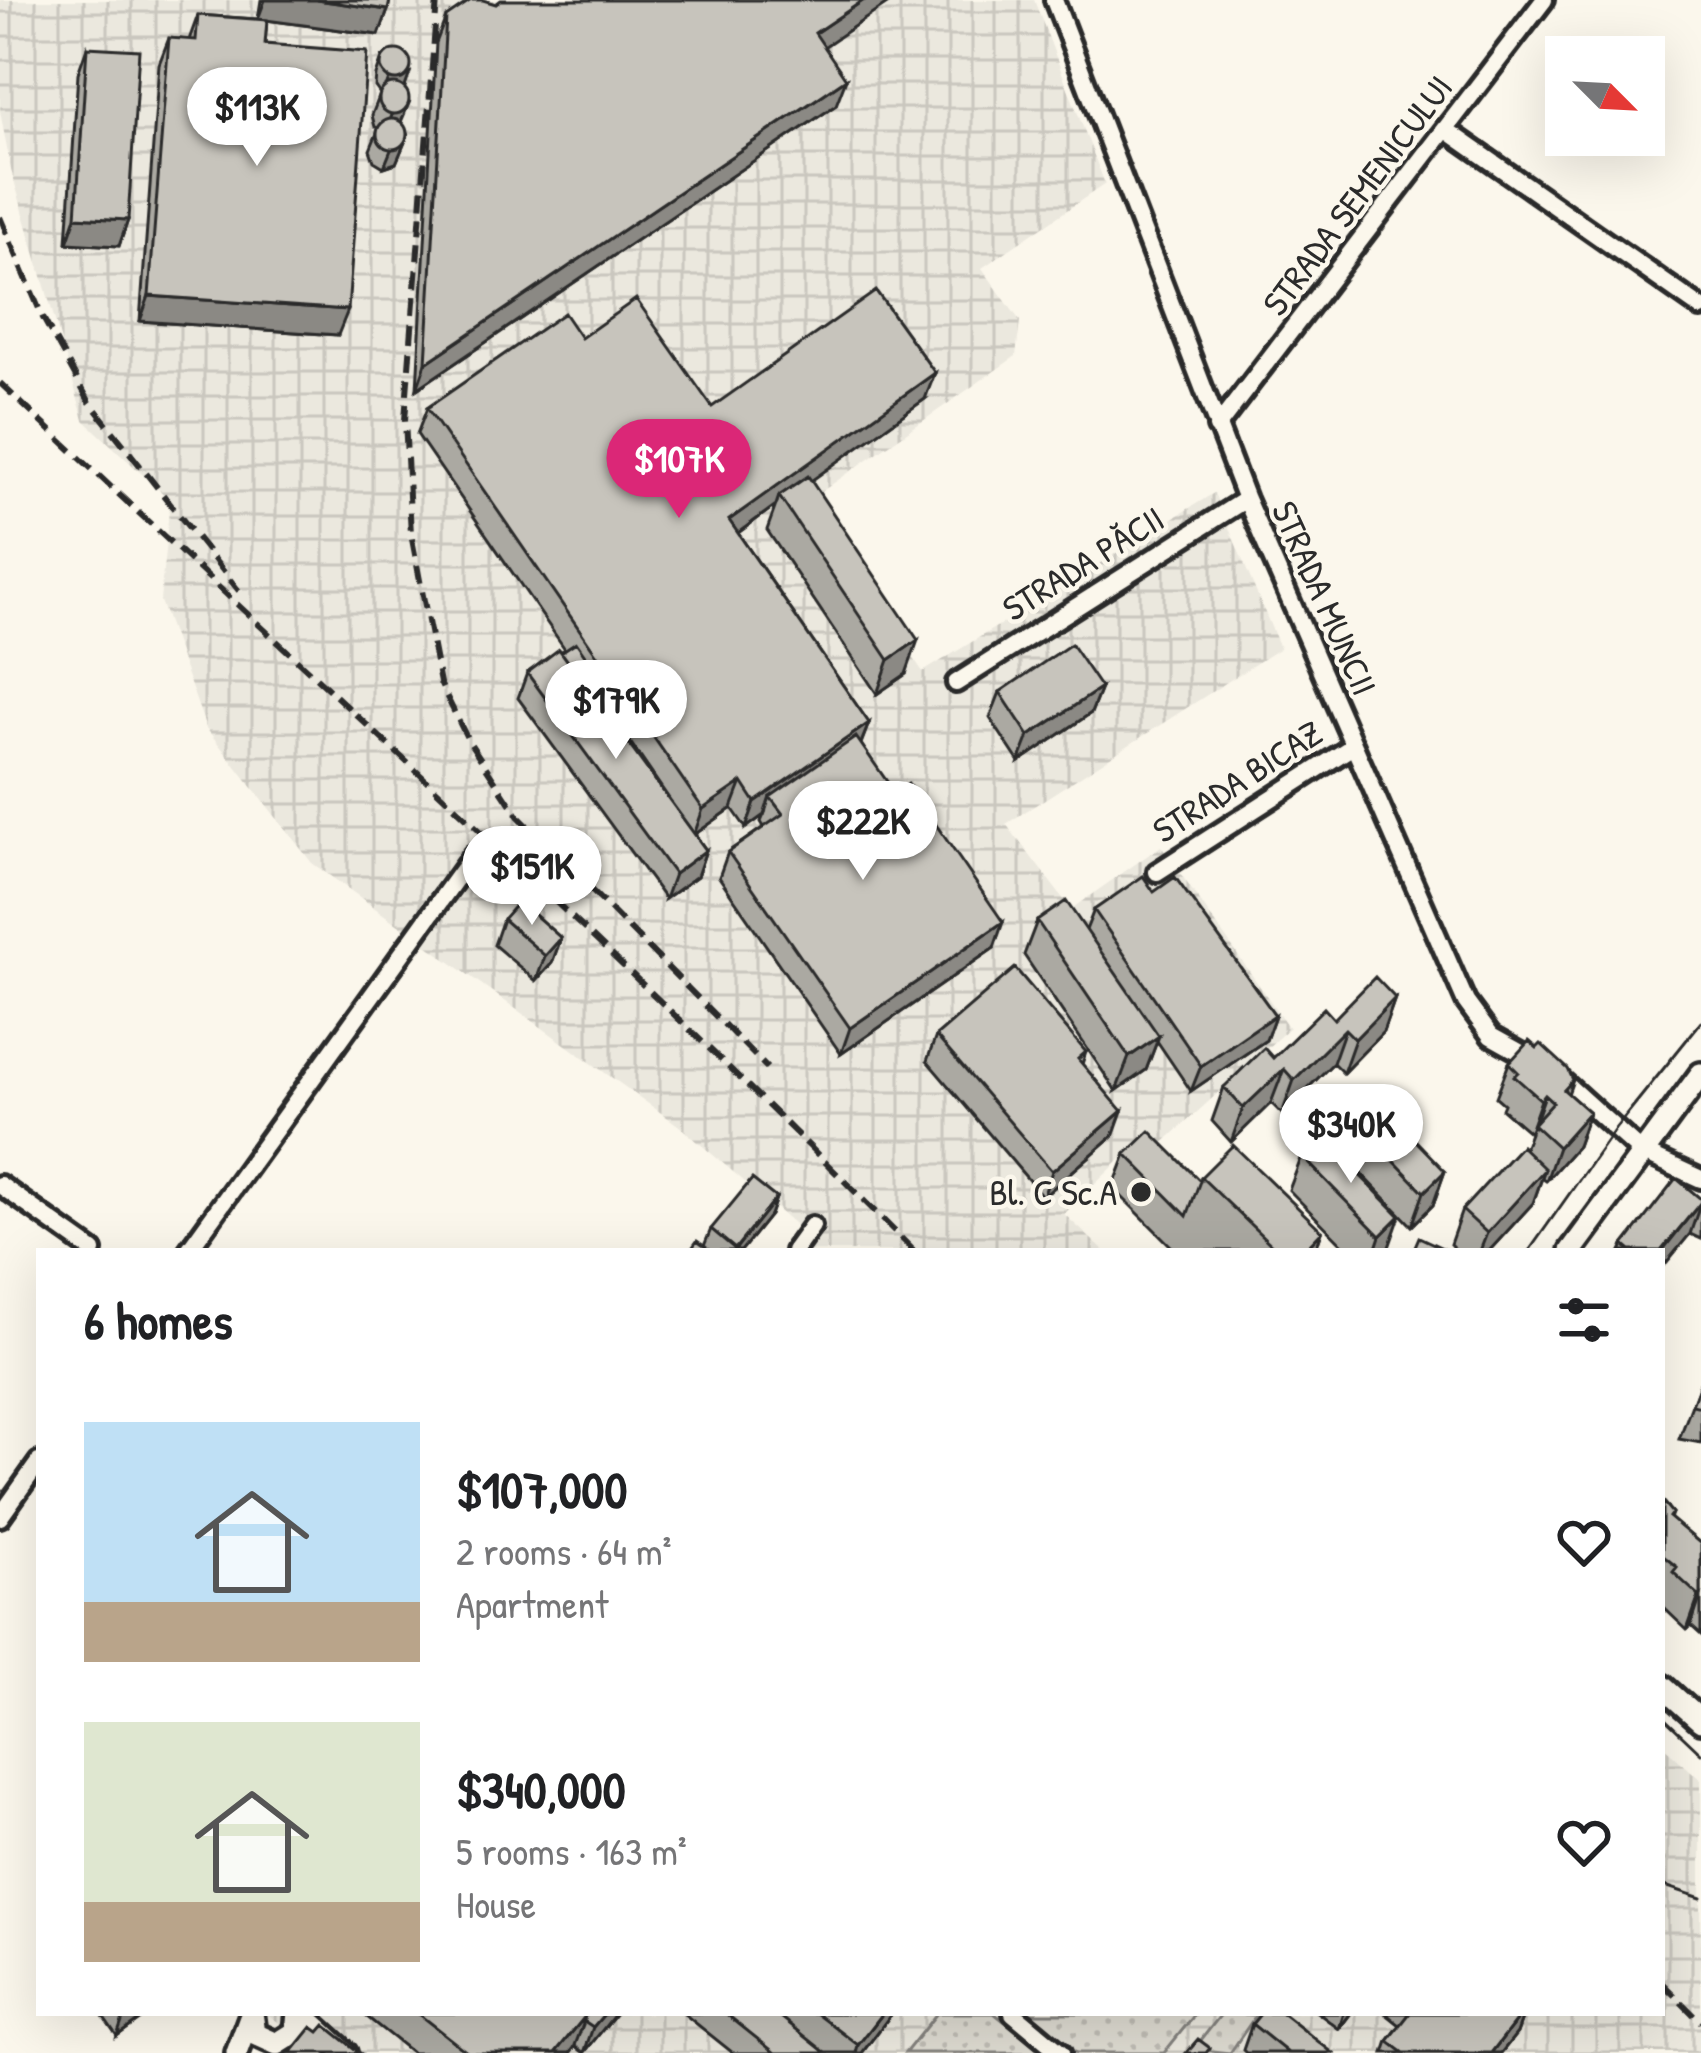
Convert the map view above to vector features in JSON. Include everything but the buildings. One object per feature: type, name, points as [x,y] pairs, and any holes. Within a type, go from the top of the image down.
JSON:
[{"type":"main road","points":[[1573,1248],[1701,1074]]},
{"type":"main road","points":[[1665,1689],[1701,1721]]},
{"type":"main road","points":[[251,2016],[260,2040],[276,2047],[344,2053]]},
{"type":"main road","points":[[237,2053],[251,2016]]},
{"type":"main road","points":[[276,2047],[296,2032],[299,2016]]},
{"type":"main road","points":[[303,2016],[344,2053]]},
{"type":"street","name":"STRADA MUNCII","points":[[1054,0],[1246,499],[1478,1022],[1558,1076],[1640,1151],[1701,1179]]},
{"type":"street","name":"STRADA SEMENICULUI","points":[[1217,427],[1544,0]]},
{"type":"street","points":[[1448,131],[1701,308]]},
{"type":"street","name":"STRADA PĂCII","points":[[956,683],[1246,499]]},
{"type":"street","name":"STRADA BICAZ","points":[[1157,872],[1353,746]]},
{"type":"street","points":[[190,1248],[472,855]]},
{"type":"street","points":[[0,1185],[89,1248]]},
{"type":"street","points":[[796,1248],[812,1226]]},
{"type":"street","points":[[0,1517],[36,1466]]},
{"type":"street","points":[[1017,2016],[1061,2053]]},
{"type":"shaded area","points":[[0,0],[1034,0],[1105,184],[982,268],[1020,321],[1016,356],[808,501],[923,672],[1214,493],[1280,648],[1006,824],[1071,909],[1161,846],[1289,1028],[1160,1146],[1147,1134],[1064,1214],[1101,1248],[786,1248],[799,1228],[678,1125],[312,863],[206,728],[160,601],[170,500],[84,420],[11,170],[0,111]]},
{"type":"shaded area","points":[[1665,1748],[1701,1780],[1701,2053],[321,2053],[270,2016],[1665,2016]]},
{"type":"shaded area","points":[[935,2016],[998,2016],[1044,2053],[905,2053]]},
{"type":"shaded area","points":[[1032,2016],[1194,2016],[1164,2053],[1076,2053]]},
{"type":"shaded area","points":[[1220,2016],[1255,2016],[1230,2053],[1194,2049]]},
{"type":"tram line","points":[[1531,1248],[1615,1129],[1701,1022]]},
{"type":"tram line","points":[[1665,1719],[1701,1753]]},
{"type":"tram line","points":[[1665,1886],[1701,1898]]},
{"type":"railway","points":[[437,0],[405,420],[411,534],[440,683],[468,740],[519,817],[767,1068]]},
{"type":"railway","points":[[0,217],[43,318],[89,401],[239,591]]},
{"type":"railway","points":[[0,383],[576,921],[911,1248]]},
{"type":"railway","points":[[1665,1986],[1701,2022]]},
{"type":"place","name":"Bl. C Sc.A","points":[[1141,1192]]}]
